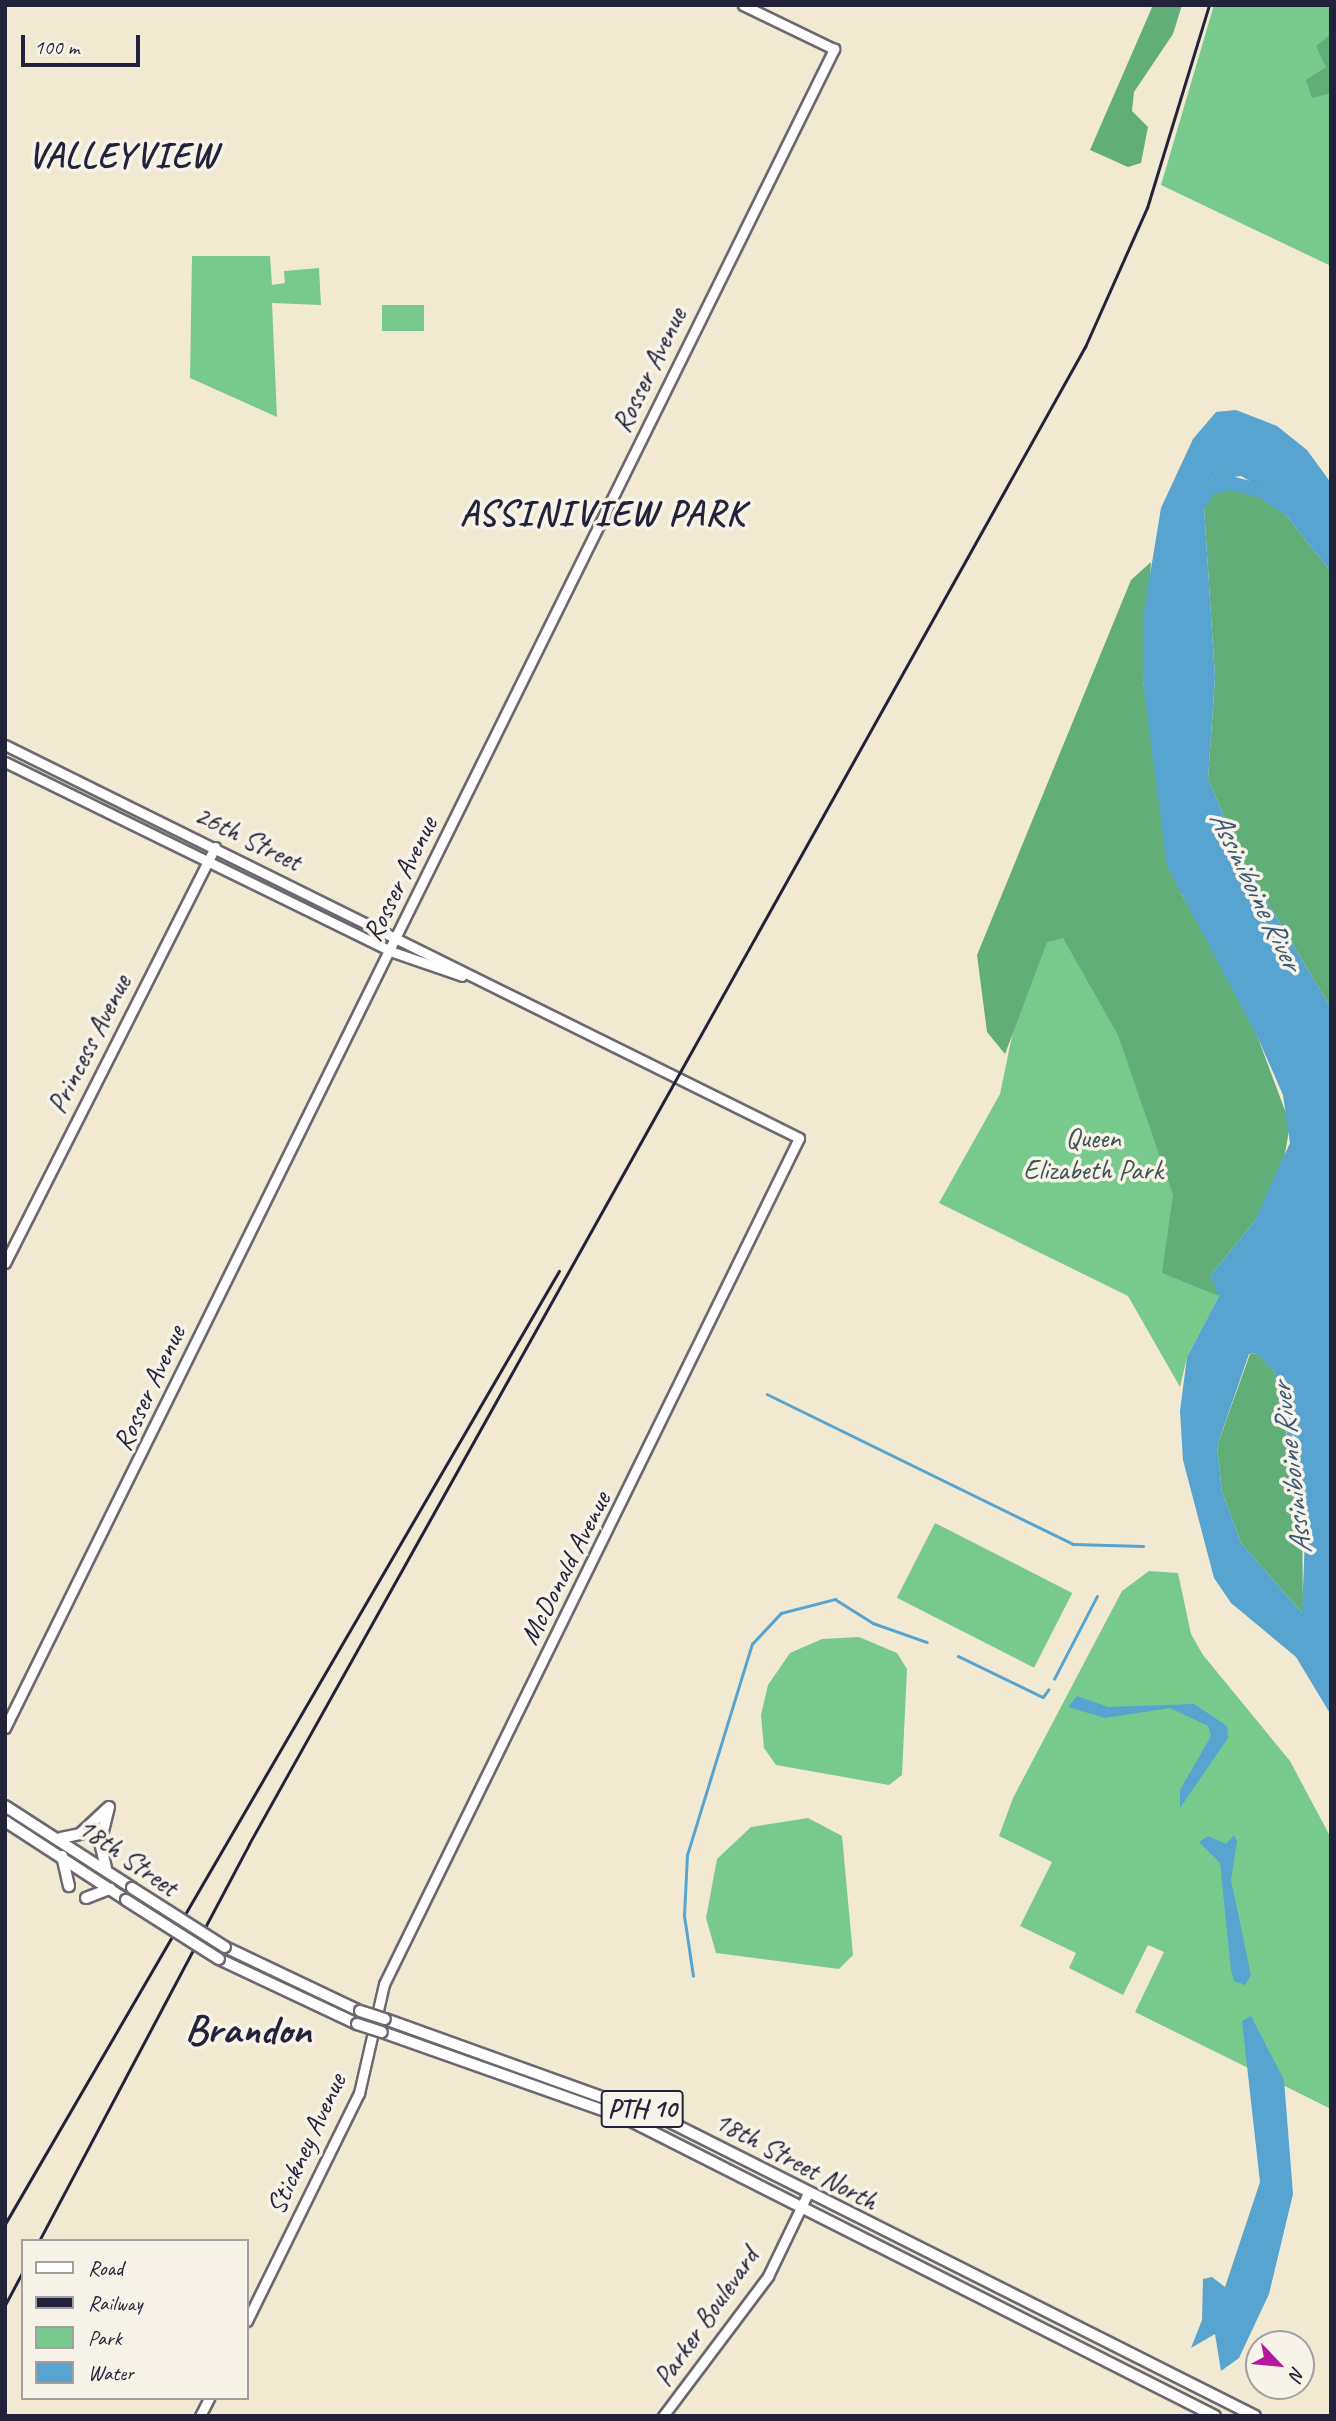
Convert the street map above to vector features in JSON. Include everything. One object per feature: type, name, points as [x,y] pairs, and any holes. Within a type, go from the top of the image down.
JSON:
[{"type":"main road","name":"18th Street","points":[[5,1806],[61,1838],[132,1888],[225,1947]]},
{"type":"main road","points":[[61,1838],[80,1834],[108,1807],[100,1843],[108,1871]]},
{"type":"main road","name":"18th Street","points":[[5,1821],[60,1853],[126,1900],[219,1959]]},
{"type":"main road","points":[[60,1853],[69,1886]]},
{"type":"main road","points":[[86,1898],[110,1889]]},
{"type":"main road","name":"18th Street North","points":[[225,1947],[379,2019],[643,2110],[1255,2416]]},
{"type":"main road","name":"18th Street North","points":[[219,1959],[357,2024],[601,2107],[1215,2416]]},
{"type":"street","name":"Rosser Avenue","points":[[5,1728],[834,49],[743,5]]},
{"type":"street","name":"26th Street","points":[[5,745],[397,936],[468,978],[799,1138]]},
{"type":"street","name":"26th Street","points":[[5,762],[390,951],[468,978]]},
{"type":"street","name":"Princess Avenue","points":[[5,1263],[215,847]]},
{"type":"street","name":"McDonald Avenue","points":[[379,2019],[384,1984],[799,1138]]},
{"type":"street","name":"Stickney Avenue","points":[[248,2319],[359,2093],[379,2019]]},
{"type":"street","name":"Parker Boulevard","points":[[663,2416],[739,2321],[808,2193]]},
{"type":"street","points":[[200,2416],[208,2400]]},
{"type":"green space","points":[[1153,5],[1182,5],[1173,34],[1134,92],[1132,111],[1148,127],[1141,163],[1128,167],[1090,150]]},
{"type":"green space","points":[[1214,5],[1331,5],[1331,266],[1161,185]]},
{"type":"green space","points":[[1331,34],[1331,93],[1312,98],[1306,80],[1326,67],[1316,46]]},
{"type":"green space","points":[[192,256],[270,256],[272,285],[285,283],[284,271],[319,268],[321,305],[272,303],[277,417],[190,378]]},
{"type":"green space","points":[[382,305],[424,305],[424,331],[382,331]]},
{"type":"green space","points":[[1225,473],[1267,491],[1331,572],[1331,1008],[1243,862],[1208,779],[1215,678],[1204,506],[1211,481]]},
{"type":"green space","points":[[1151,562],[1143,682],[1182,895],[1210,937],[1258,1038],[1290,1124],[1283,1166],[1254,1222],[1210,1276],[1219,1296],[1162,1273],[1173,1195],[1118,1035],[1063,938],[1047,942],[1005,1054],[987,1032],[977,955],[1131,580]]},
{"type":"green space","name":"Queen Elizabeth Park","points":[[1048,862],[1108,869],[1219,1296],[1187,1357],[1180,1387],[1128,1296],[939,1203],[1000,1094]]},
{"type":"green space","points":[[1258,1353],[1274,1371],[1302,1512],[1303,1614],[1241,1543],[1222,1492],[1217,1446],[1250,1354]]},
{"type":"green space","points":[[935,1523],[1072,1593],[1034,1668],[897,1598]]},
{"type":"green space","points":[[1149,1571],[1178,1573],[1191,1634],[1203,1655],[1290,1761],[1331,1838],[1331,2109],[1135,2012],[1164,1952],[1148,1945],[1123,1995],[1069,1968],[1076,1953],[1020,1926],[1052,1862],[999,1836],[1013,1798],[1122,1591]]},
{"type":"green space","points":[[859,1637],[897,1653],[907,1669],[902,1775],[889,1785],[776,1765],[764,1748],[761,1715],[768,1685],[790,1653],[822,1639]]},
{"type":"green space","points":[[808,1818],[842,1836],[853,1955],[839,1969],[716,1953],[706,1918],[717,1859],[751,1827]]},
{"type":"water","name":"Assiniboine River","points":[[1236,410],[1277,426],[1307,450],[1331,483],[1331,572],[1267,491],[1241,476],[1211,480],[1204,506],[1215,678],[1208,779],[1243,862],[1331,1008],[1331,1715],[1296,1657],[1231,1603],[1214,1578],[1183,1460],[1180,1411],[1187,1357],[1219,1296],[1210,1276],[1254,1222],[1290,1143],[1283,1095],[1258,1038],[1167,866],[1143,682],[1144,611],[1161,508],[1193,439],[1216,412]],"holes":[[[1257,1353],[1274,1371],[1298,1487],[1305,1537],[1302,1613],[1241,1543],[1222,1492],[1217,1446],[1249,1354]]]},
{"type":"water","points":[[1077,1696],[1108,1707],[1194,1704],[1227,1726],[1228,1738],[1180,1808],[1180,1790],[1211,1736],[1208,1726],[1170,1708],[1105,1718],[1068,1707]]},
{"type":"water","points":[[1234,1835],[1237,1841],[1231,1880],[1251,1975],[1245,1985],[1234,1981],[1231,1970],[1220,1863],[1199,1842],[1208,1836],[1226,1844]]},
{"type":"water","points":[[1251,2016],[1284,2080],[1293,2194],[1269,2294],[1252,2330],[1245,2330],[1245,2345],[1239,2358],[1221,2371],[1215,2334],[1191,2348],[1202,2320],[1203,2279],[1212,2277],[1225,2287],[1260,2182],[1242,2021]]},
{"type":"waterway","name":"Assiniboine River","points":[[1200,503],[1209,488],[1230,483],[1262,491],[1287,508]]},
{"type":"waterway","points":[[767,1394],[1073,1544],[1143,1546]]},
{"type":"waterway","points":[[1054,1679],[1097,1596]]},
{"type":"waterway","points":[[693,1976],[684,1916],[687,1855],[752,1644],[781,1613],[835,1599],[873,1623],[927,1642]]},
{"type":"waterway","points":[[958,1656],[1043,1697],[1048,1690]]},
{"type":"railway","points":[[40,2239],[249,1844],[1085,347],[1147,208],[1209,5]]},
{"type":"railway","points":[[5,2224],[559,1271]]},
{"type":"railway","points":[[5,2305],[21,2275]]},
{"type":"district","name":"VALLEYVIEW","points":[[123,156]]},
{"type":"district","name":"ASSINIVIEW PARK","points":[[603,514]]},
{"type":"district","name":"Brandon","points":[[248,2030]]}]
